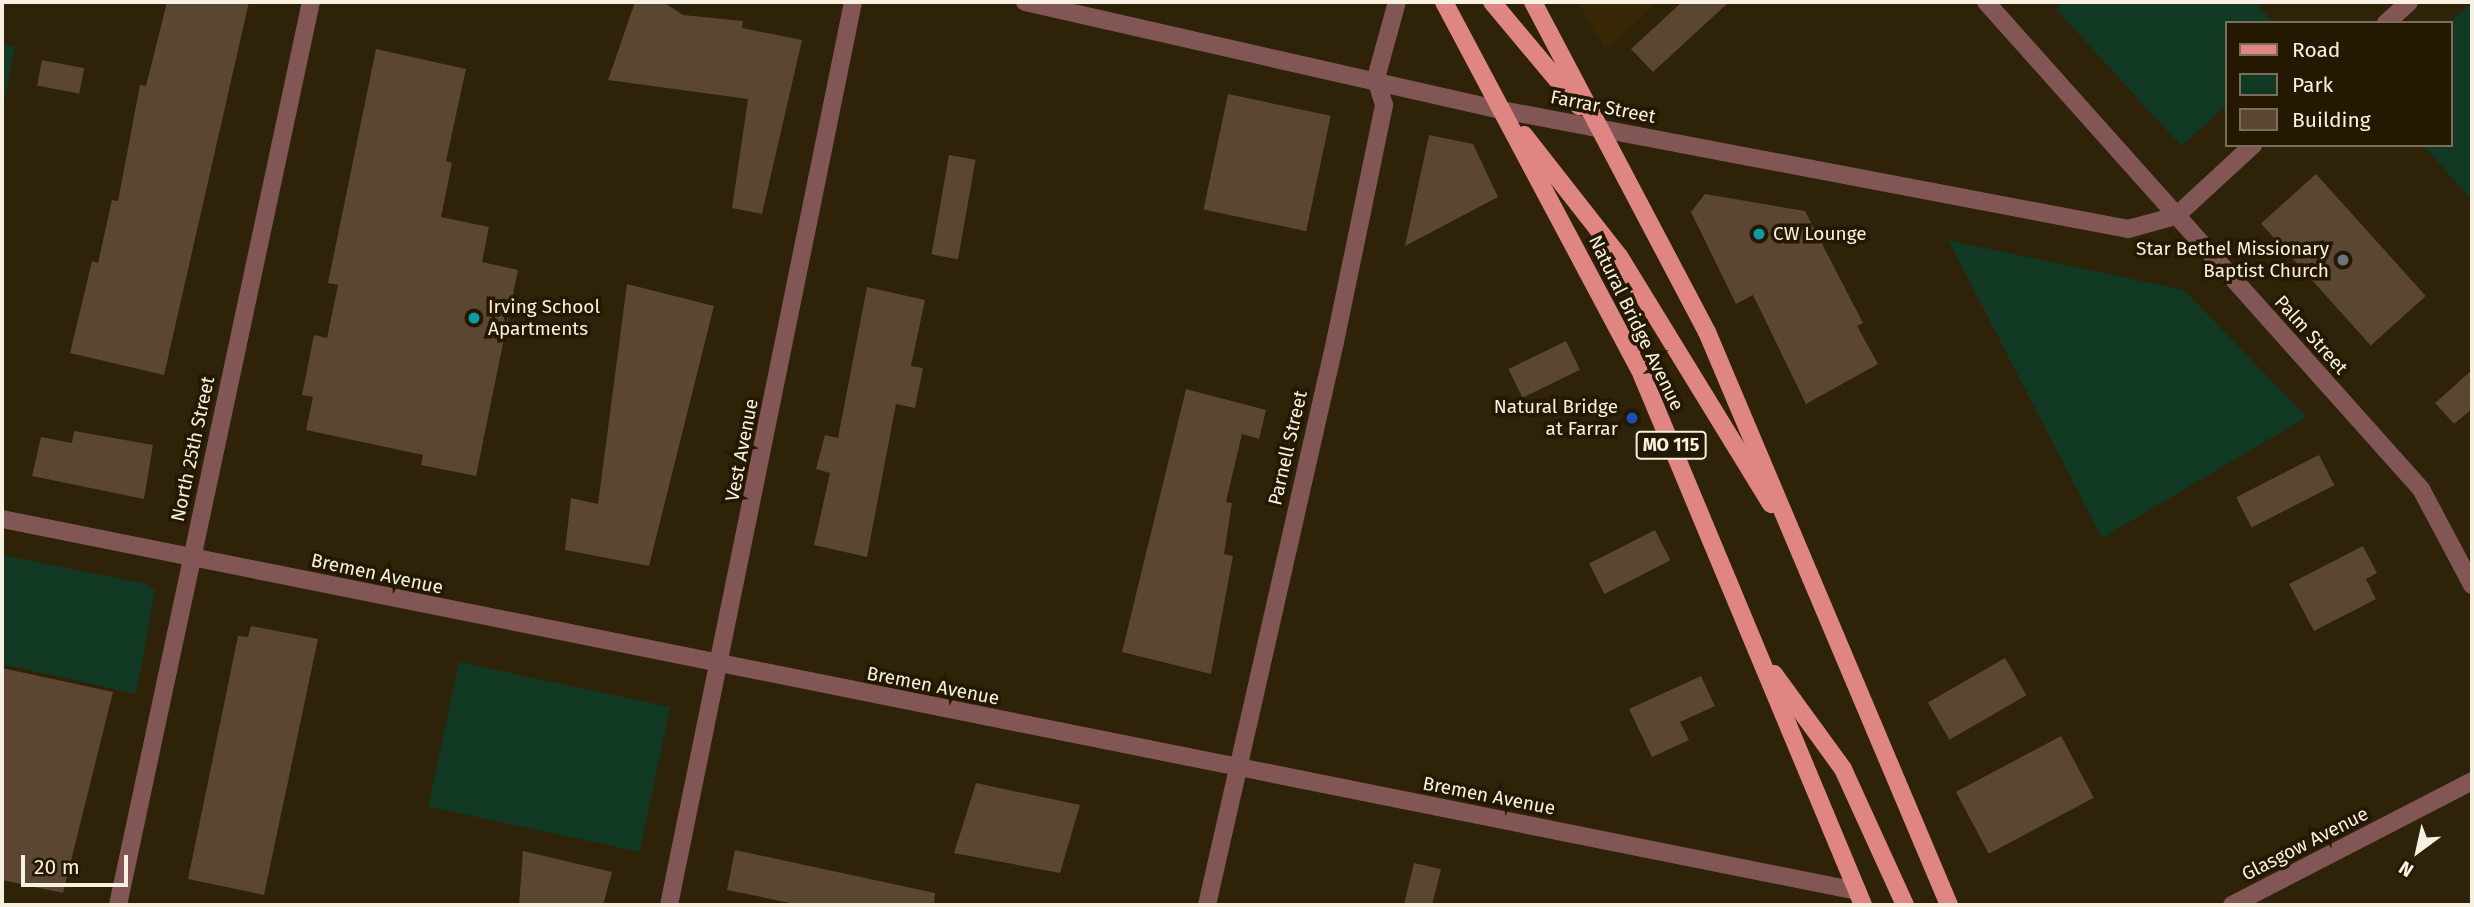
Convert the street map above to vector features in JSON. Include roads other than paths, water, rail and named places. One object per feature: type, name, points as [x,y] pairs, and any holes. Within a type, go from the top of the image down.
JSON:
[{"type":"main road","name":"Natural Bridge Avenue","points":[[1444,2],[1642,375],[1860,898]]},
{"type":"main road","points":[[1492,2],[1599,128]]},
{"type":"main road","points":[[1533,2],[1707,332],[1949,905]]},
{"type":"main road","points":[[1502,110],[1619,256],[1723,433],[1793,536]]},
{"type":"main road","points":[[1757,652],[1843,769],[1905,905]]},
{"type":"street","name":"North 25th Street","points":[[118,905],[311,2]]},
{"type":"street","name":"Vest Avenue","points":[[669,905],[720,666],[853,2]]},
{"type":"street","name":"Farrar Street","points":[[1026,2],[1376,78],[1502,110],[2128,229],[2176,216]]},
{"type":"street","name":"Parnell Street","points":[[1207,905],[1235,767],[1384,105],[1376,78],[1397,2]]},
{"type":"street","name":"Palm Street","points":[[1986,2],[2421,489],[2472,584]]},
{"type":"street","points":[[2388,21],[2409,2]]},
{"type":"street","points":[[2176,216],[2251,147]]},
{"type":"street","name":"Bremen Avenue","points":[[2,519],[720,666],[1235,767],[1860,898]]},
{"type":"street","name":"Glasgow Avenue","points":[[2232,905],[2472,781]]},
{"type":"place","name":"CW Lounge","points":[[1759,234]]},
{"type":"place","name":"Star Bethel Missionary Baptist Church","points":[[2343,260]]},
{"type":"place","name":"Irving School Apartments","points":[[474,318]]},
{"type":"place","name":"Natural Bridge at Farrar","points":[[1632,418]]}]
